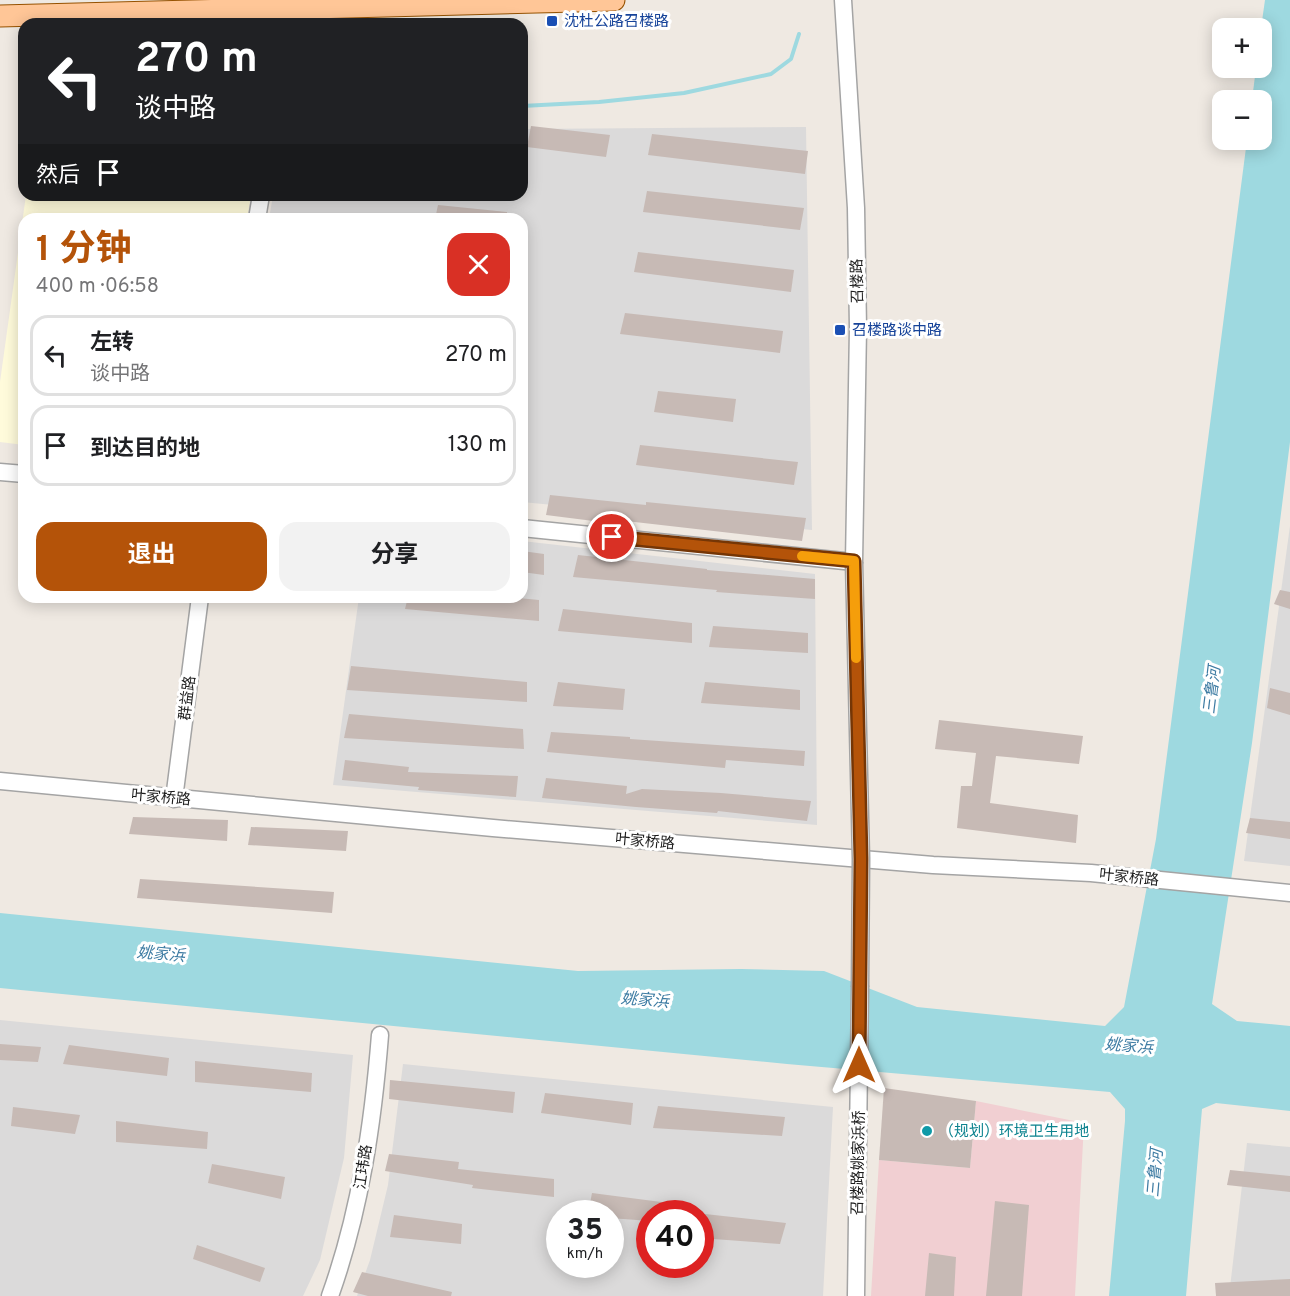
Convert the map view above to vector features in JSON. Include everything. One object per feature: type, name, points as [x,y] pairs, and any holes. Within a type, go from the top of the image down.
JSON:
[{"type":"main road","points":[[0,16],[285,16],[614,0]]},
{"type":"street","name":"召楼路","points":[[843,0],[856,208],[858,328],[854,561]]},
{"type":"street","points":[[0,472],[18,474]]},
{"type":"street","points":[[528,529],[854,561]]},
{"type":"street","name":"召楼路姚家浜桥","points":[[854,561],[861,859],[856,1296]]},
{"type":"street","name":"群益路","points":[[174,799],[199,603]]},
{"type":"street","name":"叶家桥路","points":[[0,781],[504,829],[933,865],[1091,873],[1290,893]]},
{"type":"street","name":"江玮路","points":[[330,1296],[357,1206],[365,1163],[380,1035]]},
{"type":"shaded area","points":[[806,127],[812,530],[528,503],[528,213],[270,213],[272,201],[528,201],[528,129]]},
{"type":"shaded area","points":[[25,201],[250,201],[248,213],[23,213]]},
{"type":"shaded area","points":[[18,253],[18,444],[0,442],[0,382]]},
{"type":"shaded area","points":[[1290,526],[1290,866],[1244,861]]},
{"type":"shaded area","points":[[528,542],[815,574],[817,825],[333,785],[358,603],[528,603]]},
{"type":"shaded area","points":[[0,1020],[353,1055],[344,1158],[320,1260],[303,1296],[0,1296]]},
{"type":"shaded area","points":[[403,1064],[833,1107],[823,1296],[357,1296],[370,1260],[388,1185]]},
{"type":"shaded area","points":[[976,1101],[1084,1123],[1075,1296],[871,1296],[879,1160],[970,1168]]},
{"type":"shaded area","points":[[1247,1143],[1290,1147],[1290,1296],[1229,1296]]},
{"type":"water","points":[[1265,0],[1290,0],[1290,442],[1252,743],[1212,1004],[1237,1021],[1290,1026],[1290,1111],[1216,1103],[1202,1109],[1186,1296],[1109,1296],[1125,1121],[1125,1109],[1110,1092],[787,1064],[0,988],[0,913],[578,971],[741,969],[824,971],[917,1007],[1105,1026],[1124,1007],[1156,839],[1246,150],[1272,150],[1272,90],[1253,90],[1255,78],[1272,78],[1272,18],[1262,18]]},
{"type":"building","points":[[531,126],[610,135],[606,157],[528,147]]},
{"type":"building","points":[[652,134],[808,151],[805,174],[648,155]]},
{"type":"building","points":[[647,191],[804,208],[800,230],[643,212]]},
{"type":"building","points":[[438,205],[507,212],[507,213],[436,213]]},
{"type":"building","points":[[638,252],[794,270],[791,292],[634,272]]},
{"type":"building","points":[[625,313],[783,331],[780,353],[620,334]]},
{"type":"building","points":[[658,391],[736,399],[733,422],[654,412]]},
{"type":"building","points":[[640,445],[798,462],[794,485],[636,465]]},
{"type":"building","points":[[550,495],[806,518],[802,541],[626,521],[625,525],[546,515]]},
{"type":"building","points":[[528,552],[544,554],[544,575],[528,573]]},
{"type":"building","points":[[578,555],[707,570],[815,579],[815,599],[716,592],[717,590],[573,577]]},
{"type":"building","points":[[1280,590],[1290,592],[1290,609],[1274,604]]},
{"type":"building","points":[[528,599],[539,600],[539,621],[405,609],[406,603],[528,603]]},
{"type":"building","points":[[563,609],[692,623],[692,643],[558,631]]},
{"type":"building","points":[[713,626],[808,633],[808,653],[709,647]]},
{"type":"building","points":[[351,666],[527,682],[527,702],[347,690]]},
{"type":"building","points":[[558,682],[625,689],[623,710],[553,706]]},
{"type":"building","points":[[705,682],[800,690],[800,710],[701,703]]},
{"type":"building","points":[[1270,688],[1290,693],[1290,715],[1267,708]]},
{"type":"building","points":[[349,714],[523,729],[524,749],[344,738]]},
{"type":"building","points":[[939,720],[1083,736],[1079,764],[996,756],[990,803],[1078,815],[1076,843],[957,828],[961,786],[972,786],[976,753],[935,749]]},
{"type":"building","points":[[551,732],[805,751],[804,766],[726,760],[725,768],[547,752]]},
{"type":"building","points":[[345,760],[409,767],[408,772],[518,776],[516,797],[418,790],[419,787],[342,780]]},
{"type":"building","points":[[546,778],[627,786],[626,794],[642,789],[811,801],[807,821],[718,811],[717,813],[636,807],[542,798]]},
{"type":"building","points":[[133,817],[228,820],[227,841],[129,834]]},
{"type":"building","points":[[1250,818],[1290,822],[1290,839],[1246,833]]},
{"type":"building","points":[[251,827],[348,831],[346,851],[248,845]]},
{"type":"building","points":[[140,879],[334,892],[332,913],[137,898]]},
{"type":"building","points":[[0,1044],[41,1047],[38,1062],[0,1060]]},
{"type":"building","points":[[69,1045],[169,1058],[167,1076],[63,1064]]},
{"type":"building","points":[[195,1061],[312,1073],[311,1092],[195,1082]]},
{"type":"building","points":[[390,1080],[515,1092],[513,1113],[389,1099]]},
{"type":"building","name":"（规划）环境卫生用地","points":[[884,1088],[976,1101],[970,1168],[879,1160]]},
{"type":"building","points":[[545,1093],[633,1103],[631,1125],[541,1113]]},
{"type":"building","points":[[658,1106],[785,1117],[782,1136],[653,1128]]},
{"type":"building","points":[[13,1107],[80,1115],[75,1134],[11,1126]]},
{"type":"building","points":[[116,1121],[208,1132],[207,1149],[116,1142]]},
{"type":"building","points":[[389,1154],[459,1162],[458,1169],[554,1179],[554,1197],[472,1188],[473,1185],[385,1171]]},
{"type":"building","points":[[212,1164],[285,1177],[281,1199],[208,1183]]},
{"type":"building","points":[[1230,1170],[1290,1176],[1290,1192],[1227,1185]]},
{"type":"building","points":[[592,1193],[646,1200],[636,1200],[636,1220],[624,1219],[624,1200],[591,1200]]},
{"type":"building","points":[[995,1201],[1029,1205],[1022,1296],[986,1296]]},
{"type":"building","points":[[394,1215],[462,1224],[461,1244],[390,1237]]},
{"type":"building","points":[[714,1215],[786,1223],[780,1244],[714,1239]]},
{"type":"building","points":[[197,1245],[265,1268],[260,1282],[193,1259]]},
{"type":"building","points":[[929,1253],[956,1257],[954,1296],[925,1296]]},
{"type":"building","points":[[362,1272],[452,1292],[451,1296],[368,1296],[353,1292]]},
{"type":"building","points":[[1290,1279],[1290,1296],[1216,1296],[1215,1283]]},
{"type":"waterway","points":[[528,106],[599,102],[684,93],[771,74],[791,59],[799,34]]},
{"type":"slow traffic","points":[[802,556],[854,561],[856,658]]},
{"type":"place","name":"沈杜公路召楼路","points":[[552,21]]},
{"type":"place","name":"召楼路谈中路","points":[[840,330]]},
{"type":"place","name":"（规划）环境卫生用地","points":[[927,1131]]},
{"type":"route","points":[[612,537],[854,561],[861,859],[859,1065]]},
{"type":"water label","name":"三鲁河","points":[[1211,690]]},
{"type":"water label","name":"姚家浜","points":[[161,953]]},
{"type":"water label","name":"姚家浜","points":[[645,999]]},
{"type":"water label","name":"姚家浜","points":[[1129,1045]]},
{"type":"water label","name":"三鲁河","points":[[1154,1173]]}]
